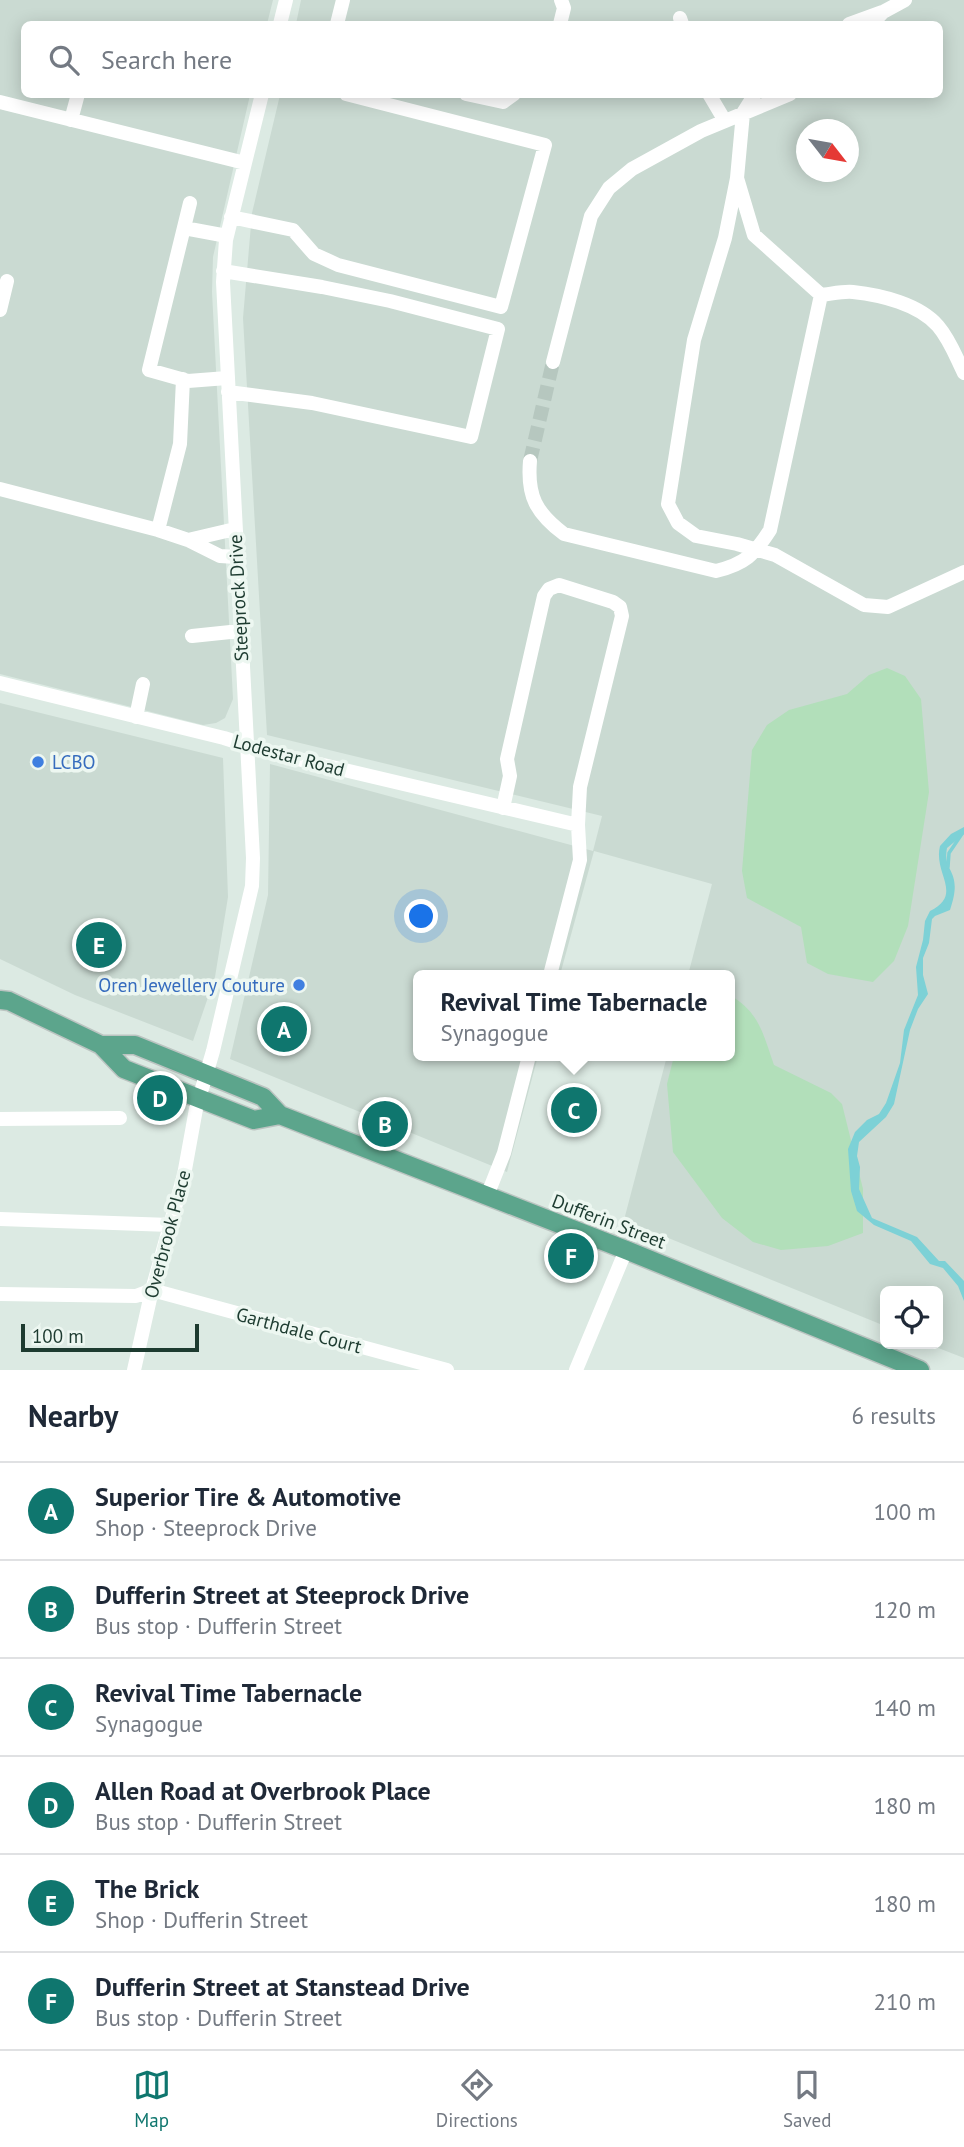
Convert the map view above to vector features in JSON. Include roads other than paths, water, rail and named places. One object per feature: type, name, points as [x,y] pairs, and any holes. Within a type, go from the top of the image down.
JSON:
[{"type":"main road","name":"Dufferin Street","points":[[3,996],[101,1045],[124,1069],[254,1120],[280,1115]]},
{"type":"main road","name":"Dufferin Street","points":[[101,1045],[135,1045],[263,1097],[280,1115],[626,1250],[920,1370]]},
{"type":"street","points":[[281,21],[286,0]]},
{"type":"street","points":[[338,21],[343,0]]},
{"type":"street","points":[[561,0],[564,8],[561,21]]},
{"type":"street","points":[[858,21],[905,0]]},
{"type":"street","points":[[875,21],[883,12]]},
{"type":"street","points":[[71,120],[77,98]]},
{"type":"street","name":"Steeprock Drive","points":[[200,1099],[252,886],[253,858],[223,271],[227,236],[261,98]]},
{"type":"street","points":[[231,218],[293,230],[314,254],[338,265],[501,307],[545,145],[362,98]]},
{"type":"street","points":[[484,98],[503,102],[508,98]]},
{"type":"street","points":[[711,98],[724,121]]},
{"type":"street","points":[[752,98],[743,113],[737,178],[725,238],[694,341],[668,504],[678,523],[696,536],[775,555],[864,605],[888,607],[964,572]]},
{"type":"street","points":[[553,362],[591,216],[610,188],[632,169],[701,131],[780,98]]},
{"type":"street","points":[[0,102],[245,163]]},
{"type":"street","points":[[737,178],[754,235],[821,295],[852,292],[911,306],[936,323],[949,340],[964,373]]},
{"type":"street","points":[[190,203],[149,370],[471,437],[498,329],[390,301],[223,271]]},
{"type":"street","points":[[184,228],[227,236]]},
{"type":"street","points":[[0,310],[7,281]]},
{"type":"street","points":[[530,461],[528,483],[532,496],[541,512],[564,534],[716,571],[737,566],[758,550],[770,530],[821,295]]},
{"type":"street","points":[[158,530],[180,444],[183,379]]},
{"type":"street","points":[[0,489],[158,530],[188,540],[220,556],[236,557]]},
{"type":"street","points":[[188,540],[235,529]]},
{"type":"street","points":[[503,808],[510,776],[507,759],[544,596],[549,589],[559,585],[613,602],[620,607],[622,616],[580,787],[580,860],[551,970]]},
{"type":"street","points":[[192,636],[240,631]]},
{"type":"street","name":"Lodestar Road","points":[[0,683],[247,746],[578,825]]},
{"type":"street","points":[[136,717],[143,684]]},
{"type":"street","points":[[487,1196],[504,1153],[528,1061]]},
{"type":"street","name":"Overbrook Place","points":[[134,1370],[152,1290],[184,1175],[200,1099]]},
{"type":"street","points":[[0,1119],[120,1118]]},
{"type":"street","points":[[0,1219],[170,1225]]},
{"type":"street","points":[[576,1370],[626,1250]]},
{"type":"street","points":[[0,1294],[136,1296],[152,1290]]},
{"type":"street","name":"Garthdale Court","points":[[152,1290],[447,1370]]},
{"type":"water","points":[[964,827],[964,834],[947,848],[947,863],[954,879],[954,897],[950,910],[932,919],[929,943],[923,958],[923,975],[928,994],[918,1009],[910,1030],[894,1104],[886,1117],[859,1142],[857,1156],[860,1167],[859,1189],[872,1218],[917,1237],[939,1261],[945,1261],[964,1281],[964,1301],[958,1286],[943,1268],[930,1264],[911,1241],[874,1225],[857,1211],[851,1191],[848,1149],[855,1132],[867,1120],[879,1114],[886,1103],[900,1063],[904,1030],[918,995],[916,967],[925,921],[930,911],[945,898],[940,846],[951,834]]},
{"type":"waterway","points":[[948,867],[949,853],[964,831]]},
{"type":"tunnel","points":[[530,461],[553,362]]},
{"type":"place","name":"LCBO","points":[[38,762]]},
{"type":"place","name":"The Brick","points":[[99,945]]},
{"type":"place","name":"Oren Jewellery Couture","points":[[299,985]]},
{"type":"place","name":"Superior Tire & Automotive","points":[[284,1029]]},
{"type":"place","name":"Allen Road at Overbrook Place","points":[[160,1098]]},
{"type":"place","name":"Revival Time Tabernacle","points":[[574,1110]]},
{"type":"place","name":"Dufferin Street at Steeprock Drive","points":[[385,1124]]},
{"type":"place","name":"Dufferin Street at Stanstead Drive","points":[[571,1256]]}]
